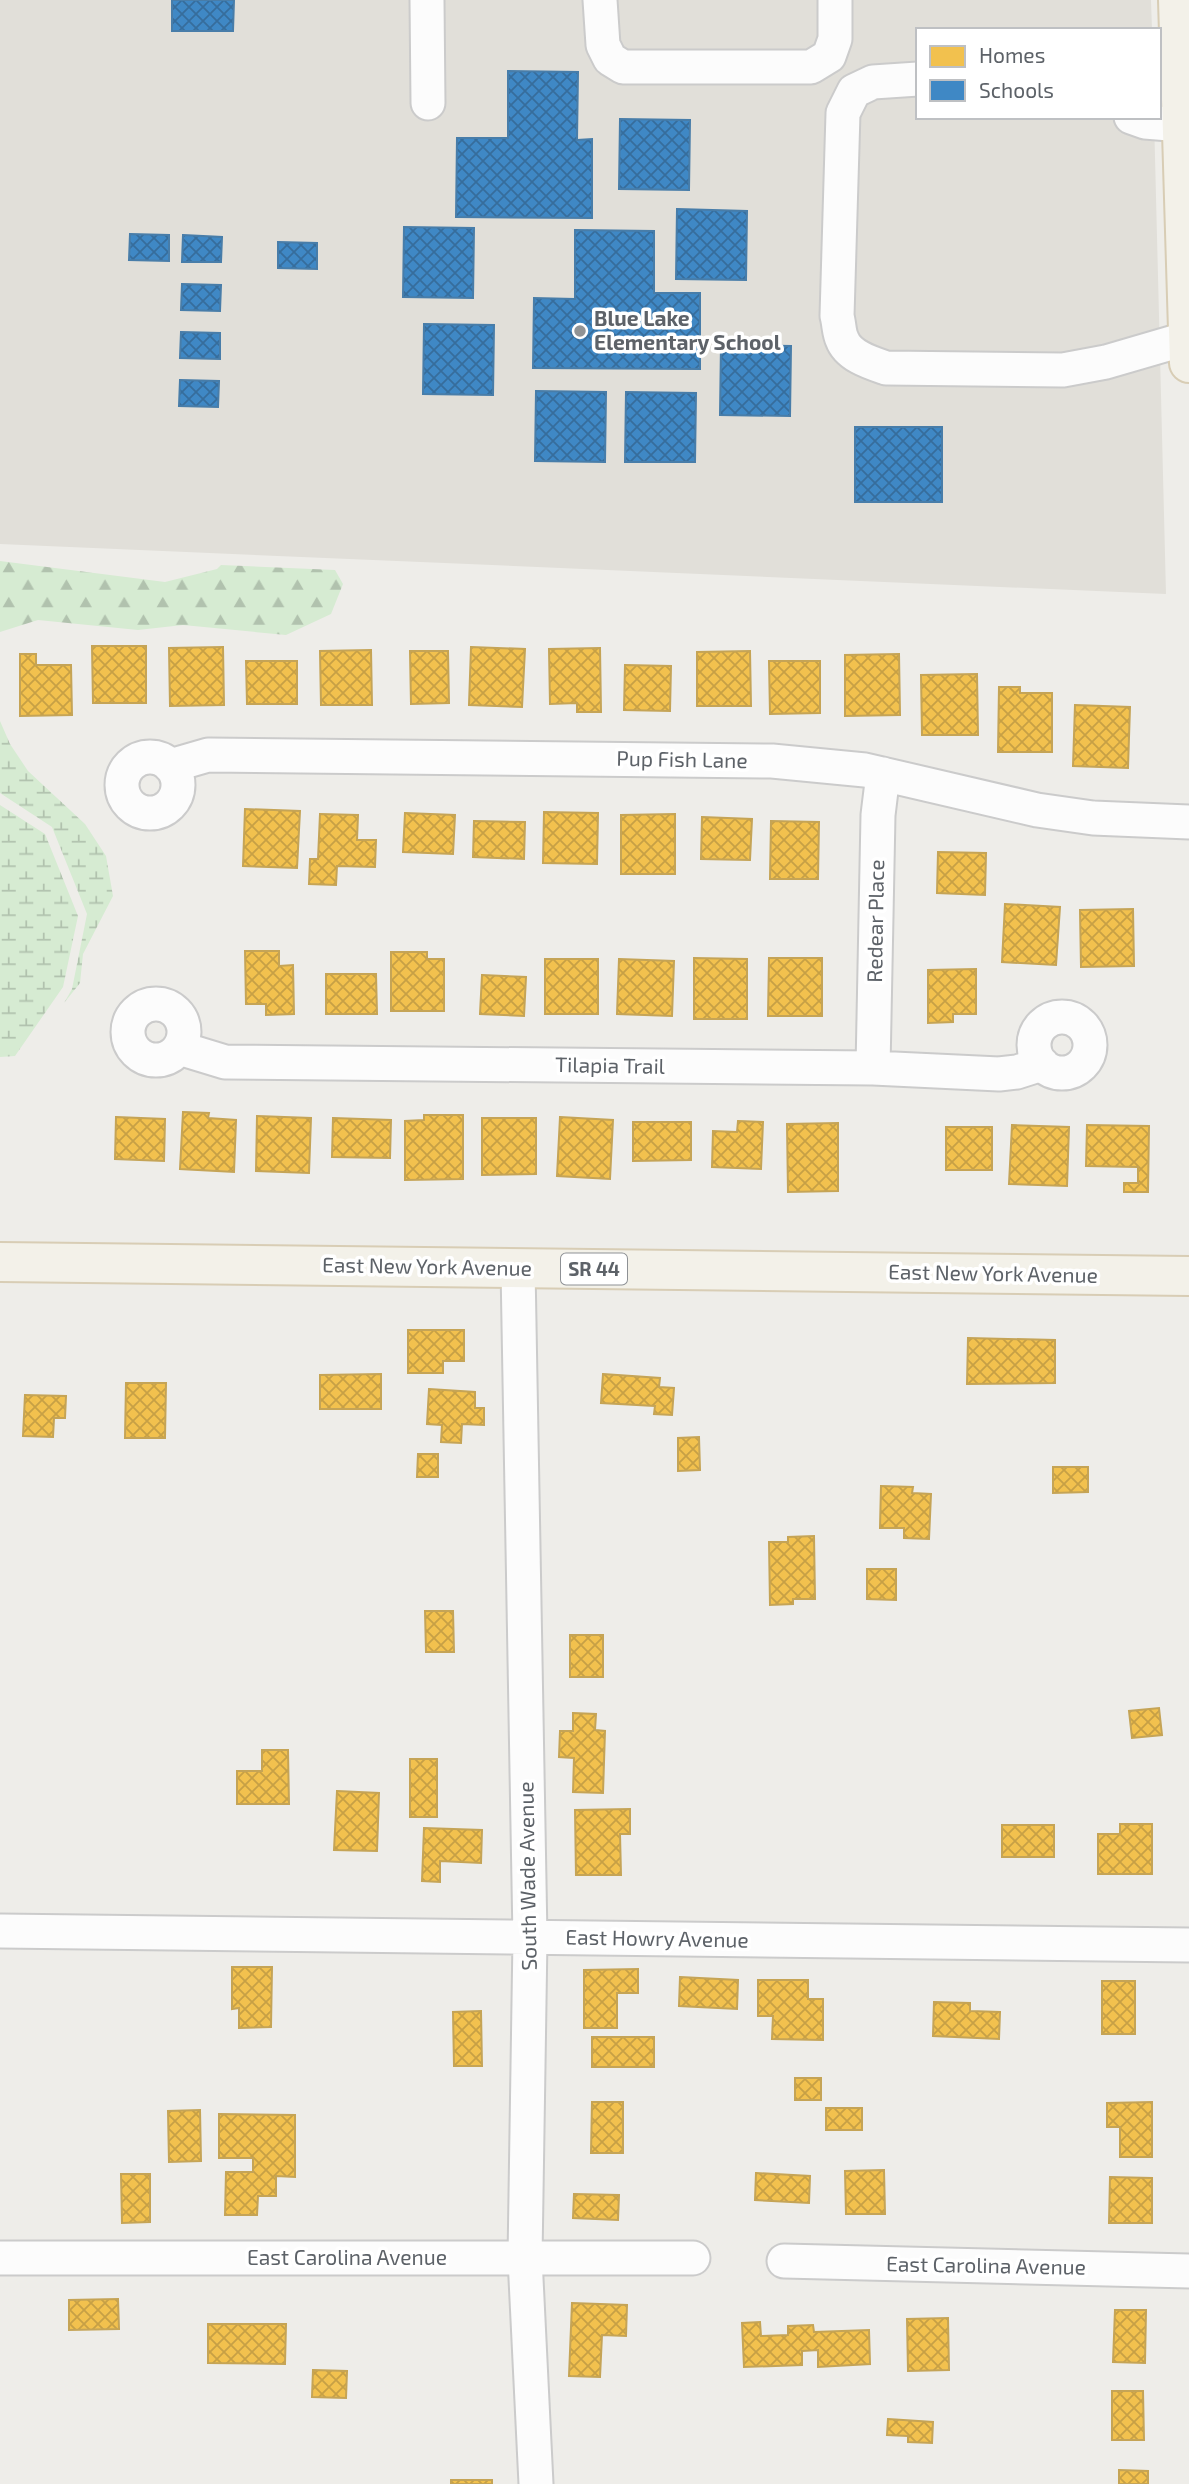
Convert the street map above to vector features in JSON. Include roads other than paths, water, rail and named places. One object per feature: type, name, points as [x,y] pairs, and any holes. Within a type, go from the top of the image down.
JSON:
[{"type":"main road","points":[[1178,0],[1189,363]]},
{"type":"main road","name":"East New York Avenue","points":[[0,1262],[1189,1276]]},
{"type":"street","points":[[427,0],[428,103]]},
{"type":"street","points":[[600,0],[603,44],[610,59],[623,67],[811,67],[829,56],[835,39],[835,0]]},
{"type":"street","points":[[916,79],[873,82],[854,91],[843,113],[837,316],[842,341],[866,361],[886,368],[1063,370],[1106,362],[1188,317]]},
{"type":"street","points":[[1137,119],[1182,125]]},
{"type":"street","name":"Pup Fish Lane","points":[[170,766],[208,755],[772,761],[865,770],[1037,810],[1093,818],[1189,821]]},
{"type":"street","name":"Redear Place","points":[[873,1068],[878,815],[883,775]]},
{"type":"street","name":"Tilapia Trail","points":[[179,1048],[225,1062],[873,1068],[999,1074],[1017,1072],[1042,1064]]},
{"type":"street","name":"South Wade Avenue","points":[[518,1268],[530,1938],[525,2258],[536,2484]]},
{"type":"street","name":"East Howry Avenue","points":[[0,1931],[1189,1945]]},
{"type":"street","name":"East Carolina Avenue","points":[[0,2258],[693,2258]]},
{"type":"street","name":"East Carolina Avenue","points":[[784,2261],[1189,2271]]},
{"type":"place","name":"Blue Lake Elementary School","points":[[580,331]]}]
